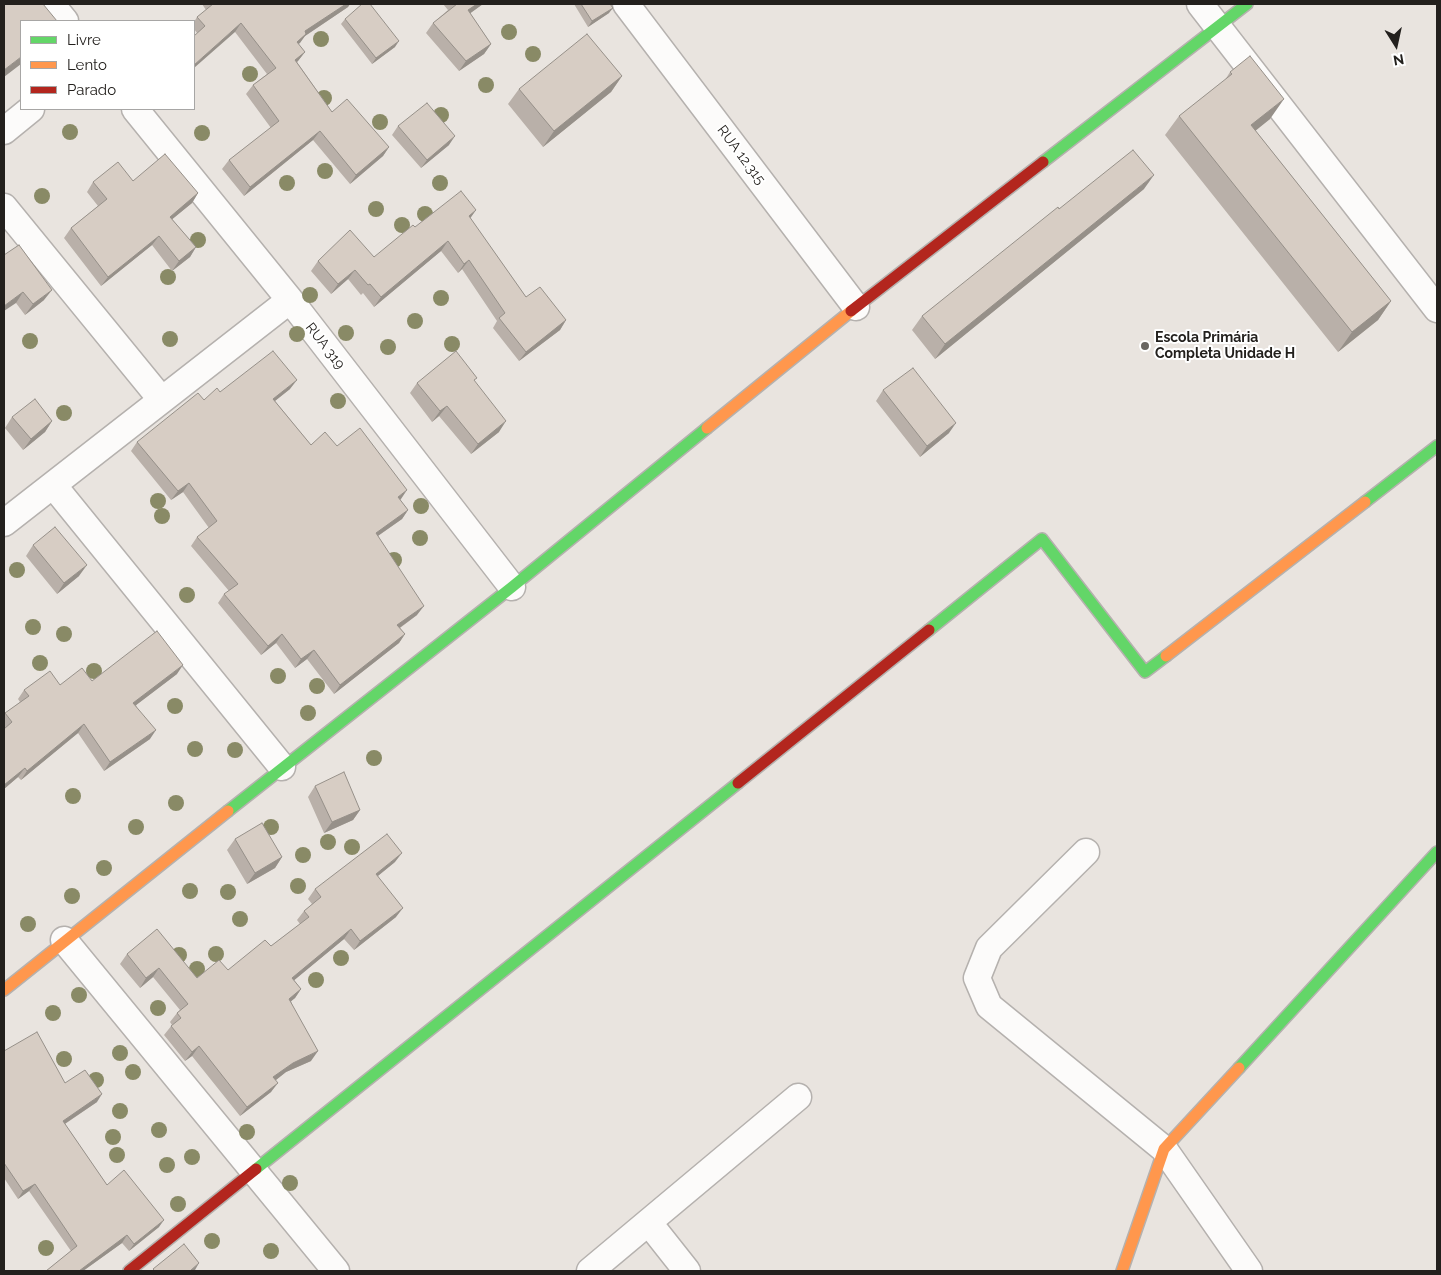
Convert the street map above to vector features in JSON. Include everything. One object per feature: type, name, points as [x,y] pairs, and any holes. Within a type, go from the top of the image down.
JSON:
[{"type":"street","points":[[51,4],[64,20]]},
{"type":"street","name":"RUA 12.315","points":[[626,4],[856,306]]},
{"type":"street","points":[[1200,4],[1437,309]]},
{"type":"street","points":[[4,990],[282,767],[512,587],[856,306],[1247,4]]},
{"type":"street","points":[[4,131],[30,110]]},
{"type":"street","name":"RUA 319","points":[[136,110],[290,300],[512,587]]},
{"type":"street","points":[[4,207],[161,400]]},
{"type":"street","points":[[4,523],[290,300]]},
{"type":"street","points":[[129,1271],[1042,539],[1145,672],[1437,446]]},
{"type":"street","points":[[53,485],[282,767]]},
{"type":"street","points":[[1086,852],[989,948],[977,978],[989,1006],[1164,1149],[1249,1271]]},
{"type":"street","points":[[1122,1271],[1164,1149],[1437,852]]},
{"type":"street","points":[[64,940],[336,1271]]},
{"type":"street","points":[[590,1271],[798,1097]]},
{"type":"street","points":[[649,1223],[687,1271]]},
{"type":"building","points":[[4,4],[43,4],[56,20],[20,20],[20,58],[4,70]]},
{"type":"building","points":[[213,4],[346,4],[305,31],[306,34],[297,42],[305,52],[295,60],[332,112],[347,99],[389,147],[356,175],[320,131],[250,187],[229,160],[279,121],[253,85],[276,68],[241,23],[195,64],[195,35],[205,26],[197,17]]},
{"type":"building","points":[[362,4],[370,4],[399,41],[376,58],[345,19]]},
{"type":"building","points":[[457,4],[477,4],[468,10],[491,44],[466,61],[433,23]]},
{"type":"building","points":[[581,4],[610,4],[613,8],[592,21]]},
{"type":"building","points":[[587,34],[622,76],[554,131],[519,89]]},
{"type":"building","points":[[1250,56],[1284,99],[1251,125],[1391,301],[1352,332],[1179,116],[1232,74],[1230,72]]},
{"type":"building","points":[[427,103],[455,136],[427,160],[398,126]]},
{"type":"building","points":[[1133,150],[1154,175],[945,344],[922,316],[1058,207],[1059,209]]},
{"type":"building","points":[[165,154],[198,193],[170,217],[196,247],[179,261],[159,236],[108,277],[71,228],[107,199],[93,182],[118,162],[133,181]]},
{"type":"building","points":[[461,191],[476,210],[469,216],[526,297],[540,287],[566,320],[526,352],[499,318],[505,313],[469,260],[464,264],[448,241],[381,297],[355,270],[338,284],[318,261],[350,230],[374,257],[413,225],[415,227]]},
{"type":"building","points":[[19,245],[52,290],[33,304],[23,292],[4,306],[4,255]]},
{"type":"building","points":[[273,351],[297,380],[273,399],[311,445],[325,432],[337,446],[360,428],[407,490],[398,497],[408,510],[376,533],[424,606],[397,625],[405,634],[340,685],[314,650],[301,659],[282,634],[268,646],[224,594],[238,584],[197,537],[217,521],[189,483],[178,491],[137,442],[198,393],[204,400],[217,388],[220,392]]},
{"type":"building","points":[[456,351],[477,378],[474,380],[506,421],[478,444],[447,406],[440,411],[417,383]]},
{"type":"building","points":[[913,368],[956,423],[927,446],[883,390]]},
{"type":"building","points":[[35,399],[52,421],[31,439],[12,417]]},
{"type":"building","points":[[55,527],[87,565],[64,583],[33,545]]},
{"type":"building","points":[[157,631],[183,665],[133,703],[156,730],[110,762],[84,724],[27,771],[25,768],[4,785],[4,729],[12,722],[5,713],[29,696],[24,690],[50,671],[60,685],[82,668],[92,681]]},
{"type":"building","points":[[344,772],[360,810],[332,822],[315,786]]},
{"type":"building","points":[[262,823],[282,857],[255,873],[235,839]]},
{"type":"building","points":[[387,834],[402,853],[376,874],[403,908],[360,941],[351,929],[292,978],[301,989],[289,999],[318,1051],[293,1063],[273,1077],[278,1083],[247,1107],[199,1046],[192,1052],[171,1026],[181,1018],[177,1013],[188,1004],[159,968],[146,978],[127,954],[157,929],[197,978],[219,960],[228,970],[265,940],[271,946],[309,917],[304,911],[321,897],[315,889]]},
{"type":"building","points":[[37,1032],[65,1083],[85,1070],[102,1094],[63,1121],[107,1185],[124,1170],[164,1220],[134,1244],[127,1235],[79,1271],[46,1271],[77,1246],[35,1184],[23,1191],[4,1163],[4,1051]]},
{"type":"building","points":[[184,1244],[199,1263],[192,1271],[155,1271],[153,1269]]},
{"type":"traffic: fast","points":[[1043,162],[1247,4]]},
{"type":"traffic: fast","points":[[228,811],[512,587],[707,428]]},
{"type":"traffic: fast","points":[[1365,502],[1437,446]]},
{"type":"traffic: fast","points":[[929,630],[1042,539],[1145,672],[1166,656]]},
{"type":"traffic: fast","points":[[256,1169],[738,783]]},
{"type":"traffic: fast","points":[[1239,1068],[1437,852]]},
{"type":"traffic: slow","points":[[707,428],[851,311]]},
{"type":"traffic: slow","points":[[1166,656],[1365,502]]},
{"type":"traffic: slow","points":[[4,990],[228,811]]},
{"type":"traffic: slow","points":[[1122,1271],[1164,1149],[1239,1068]]},
{"type":"traffic: jam","points":[[851,311],[1043,162]]},
{"type":"traffic: jam","points":[[738,783],[929,630]]},
{"type":"traffic: jam","points":[[129,1271],[256,1169]]},
{"type":"place","name":"Escola Primária Completa Unidade H","points":[[1145,346]]}]
